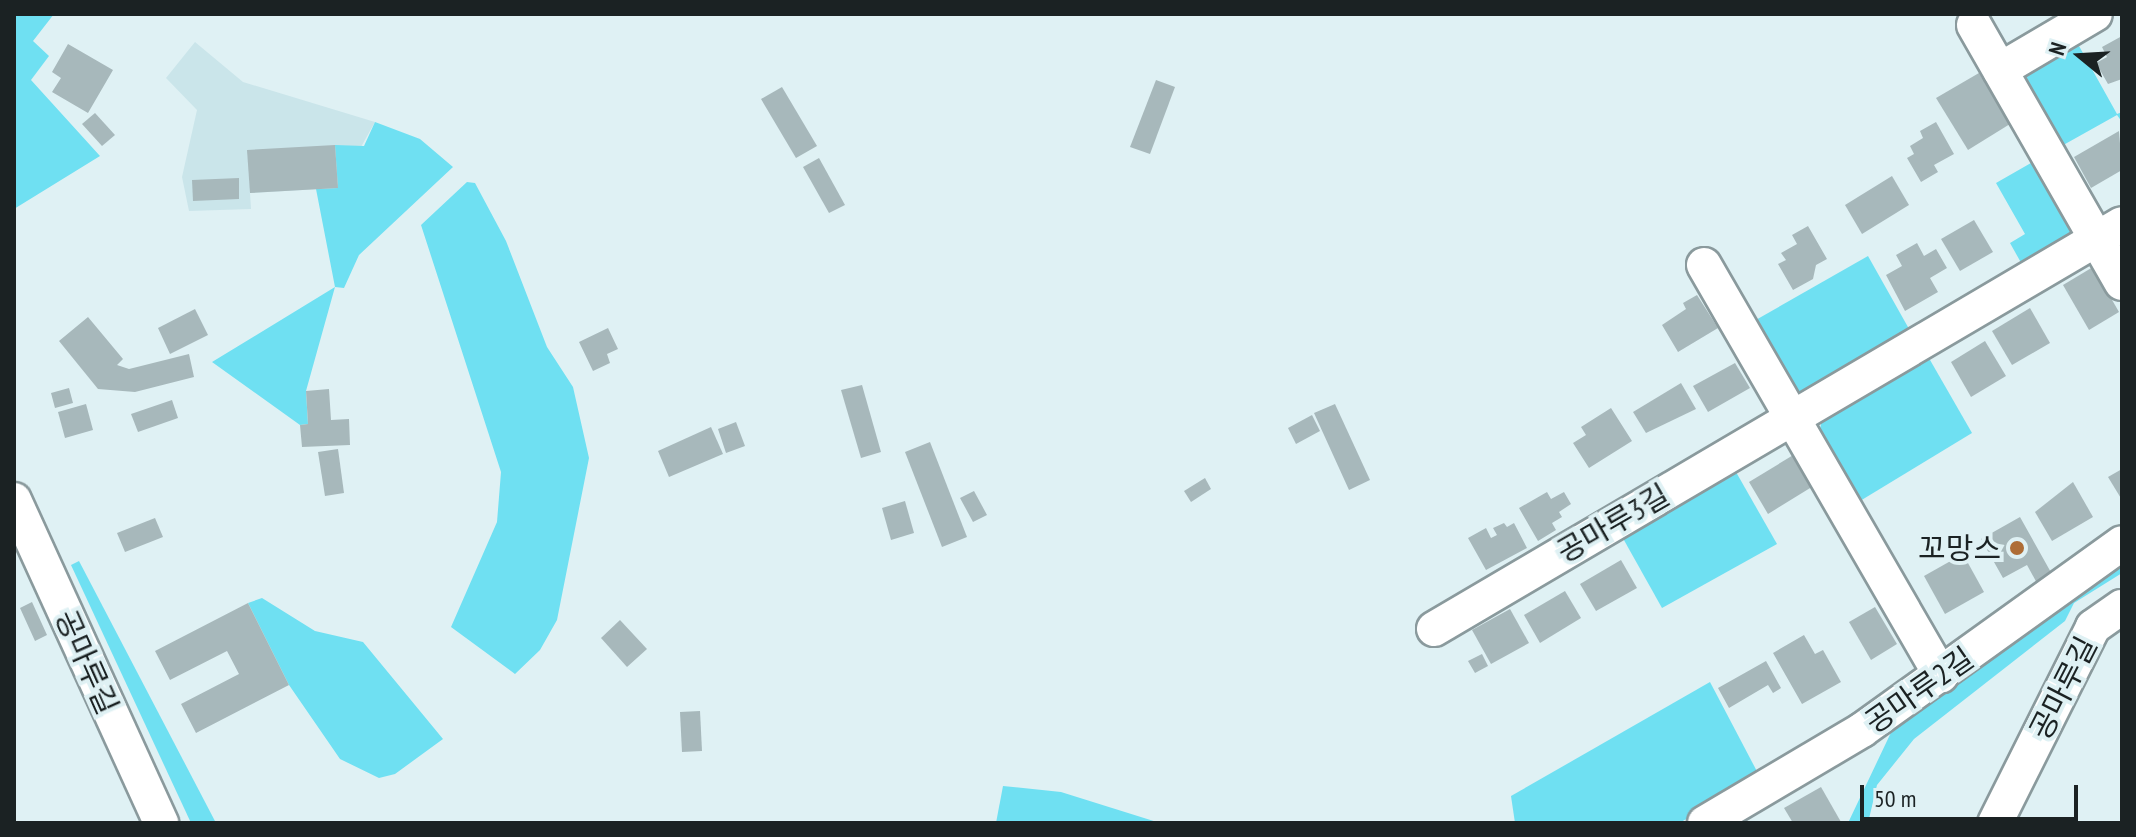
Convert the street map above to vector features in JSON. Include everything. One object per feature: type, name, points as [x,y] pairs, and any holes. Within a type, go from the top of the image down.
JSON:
[{"type":"street","points":[[2000,70],[2095,14]]},
{"type":"street","points":[[1974,25],[2000,70],[2110,232],[2122,283]]},
{"type":"street","name":"공마루3길","points":[[1434,629],[2110,232]]},
{"type":"street","points":[[1704,265],[1941,676]]},
{"type":"street","name":"공마루길","points":[[14,500],[161,823]]},
{"type":"street","name":"공마루2길","points":[[1705,823],[1862,730],[2122,543]]},
{"type":"street","name":"공마루길","points":[[1995,823],[2093,627],[2122,607]]},
{"type":"shaded area","points":[[14,14],[54,14],[33,41],[49,56],[31,80],[100,156],[14,209]]},
{"type":"shaded area","points":[[2074,37],[2117,114],[2122,112],[2122,122],[2117,115],[2058,148],[2022,87],[2026,68]]},
{"type":"shaded area","points":[[195,42],[243,82],[375,122],[338,188],[250,193],[251,209],[189,211],[182,177],[197,110],[166,78]]},
{"type":"shaded area","points":[[375,122],[420,139],[453,167],[359,255],[344,288],[335,287],[316,189],[338,188],[335,145],[364,146]]},
{"type":"shaded area","points":[[2036,160],[2074,224],[2071,240],[2024,268],[2010,243],[2025,234],[1996,183]]},
{"type":"shaded area","points":[[467,182],[475,183],[506,241],[547,347],[573,387],[589,458],[557,620],[540,650],[515,674],[451,627],[497,522],[501,472],[421,225]]},
{"type":"shaded area","points":[[1868,256],[1913,336],[1813,393],[1792,390],[1754,321]]},
{"type":"shaded area","points":[[335,287],[306,391],[308,424],[300,425],[212,362]]},
{"type":"shaded area","points":[[1926,353],[1972,433],[1860,501],[1819,434],[1823,414]]},
{"type":"shaded area","points":[[1732,465],[1777,544],[1662,608],[1620,533]]},
{"type":"shaded area","points":[[2122,558],[2122,573],[2074,603],[2065,621],[1914,739],[1877,785],[1868,823],[1848,823],[1896,722]]},
{"type":"shaded area","points":[[79,561],[216,823],[191,823],[71,565]]},
{"type":"shaded area","points":[[262,598],[315,631],[363,642],[443,739],[395,774],[379,778],[340,759],[289,685],[248,603]]},
{"type":"shaded area","points":[[1710,682],[1761,779],[1679,823],[1515,823],[1511,796]]},
{"type":"shaded area","points":[[1003,786],[1061,792],[1160,823],[996,823]]},
{"type":"building","points":[[2122,36],[2122,79],[2108,84],[2096,63],[2107,57],[2102,47]]},
{"type":"building","points":[[68,44],[113,70],[88,113],[52,92],[61,78],[52,72]]},
{"type":"building","points":[[1979,73],[2010,124],[1968,150],[1936,98]]},
{"type":"building","points":[[1156,80],[1175,87],[1150,154],[1130,147]]},
{"type":"building","points":[[782,87],[817,146],[796,158],[761,99]]},
{"type":"building","points":[[95,113],[115,135],[102,146],[82,124]]},
{"type":"building","points":[[1936,122],[1954,154],[1934,165],[1938,172],[1921,182],[1907,158],[1914,154],[1910,146],[1923,138],[1920,131]]},
{"type":"building","points":[[2119,131],[2122,170],[2091,188],[2074,157]]},
{"type":"building","points":[[335,145],[338,188],[250,193],[247,150]]},
{"type":"building","points":[[819,158],[845,205],[829,213],[803,167]]},
{"type":"building","points":[[1892,176],[1909,205],[1862,234],[1845,205]]},
{"type":"building","points":[[239,178],[239,199],[193,201],[192,180]]},
{"type":"building","points":[[1974,220],[1993,252],[1960,271],[1941,239]]},
{"type":"building","points":[[1808,226],[1827,259],[1816,265],[1813,279],[1793,290],[1778,264],[1786,260],[1781,253],[1797,244],[1792,235]]},
{"type":"building","points":[[1917,243],[1924,256],[1936,249],[1947,268],[1930,278],[1938,292],[1905,311],[1886,275],[1902,266],[1896,255]]},
{"type":"building","points":[[2093,267],[2119,312],[2089,330],[2063,285]]},
{"type":"building","points":[[1697,295],[1718,328],[1678,352],[1662,325],[1686,309],[1683,303]]},
{"type":"building","points":[[2030,308],[2050,343],[2012,365],[1992,331]]},
{"type":"building","points":[[195,309],[208,335],[170,354],[158,328]]},
{"type":"building","points":[[88,317],[123,359],[117,365],[129,369],[189,354],[194,377],[135,392],[98,389],[59,341]]},
{"type":"building","points":[[608,328],[618,349],[607,354],[610,363],[593,371],[579,342]]},
{"type":"building","points":[[1985,341],[2006,376],[1971,397],[1951,362]]},
{"type":"building","points":[[1735,363],[1750,388],[1708,412],[1693,386]]},
{"type":"building","points":[[1681,383],[1696,409],[1646,433],[1633,412]]},
{"type":"building","points":[[862,385],[881,452],[861,458],[841,390]]},
{"type":"building","points":[[69,388],[73,403],[55,408],[51,393]]},
{"type":"building","points":[[329,389],[331,420],[349,419],[350,445],[302,447],[300,425],[308,424],[306,391]]},
{"type":"building","points":[[172,400],[178,418],[138,432],[131,414]]},
{"type":"building","points":[[86,404],[93,430],[65,438],[58,412]]},
{"type":"building","points":[[1335,404],[1370,480],[1349,490],[1314,413]]},
{"type":"building","points":[[1611,408],[1632,441],[1589,468],[1573,443],[1586,435],[1581,427]]},
{"type":"building","points":[[1312,415],[1320,431],[1296,444],[1288,428]]},
{"type":"building","points":[[736,422],[745,446],[726,453],[718,429]]},
{"type":"building","points":[[711,427],[723,454],[669,477],[658,451]]},
{"type":"building","points":[[930,442],[967,537],[942,547],[905,452]]},
{"type":"building","points":[[338,449],[344,493],[325,496],[318,452]]},
{"type":"building","points":[[1795,454],[1815,485],[1768,514],[1749,482]]},
{"type":"building","points":[[2122,469],[2122,500],[2108,477]]},
{"type":"building","points":[[1205,478],[1211,489],[1191,502],[1184,491]]},
{"type":"building","points":[[2073,482],[2093,517],[2052,541],[2035,512]]},
{"type":"building","points":[[974,491],[987,515],[973,522],[960,498]]},
{"type":"building","points":[[1547,492],[1551,499],[1564,492],[1571,504],[1559,512],[1562,517],[1552,523],[1556,530],[1538,541],[1519,508]]},
{"type":"building","points":[[905,501],[914,533],[891,540],[882,508]]},
{"type":"building","points":[[2020,517],[2053,576],[2038,585],[2027,565],[2003,578],[1981,539]]},
{"type":"building","points":[[155,518],[163,537],[125,552],[117,533]]},
{"type":"building","points":[[1504,523],[1507,527],[1514,523],[1527,548],[1486,570],[1468,538],[1486,528],[1491,538],[1497,535],[1493,528]]},
{"type":"building","points":[[1963,554],[1984,592],[1945,614],[1924,576]]},
{"type":"building","points":[[1621,560],[1637,588],[1596,611],[1580,584]]},
{"type":"building","points":[[1565,591],[1581,618],[1540,643],[1524,615]]},
{"type":"building","points":[[32,602],[47,635],[35,641],[20,608]]},
{"type":"building","points":[[248,603],[289,685],[196,733],[181,704],[239,674],[227,651],[170,680],[155,651]]},
{"type":"building","points":[[1875,607],[1897,644],[1871,660],[1849,622]]},
{"type":"building","points":[[1510,609],[1529,643],[1491,664],[1472,630]]},
{"type":"building","points":[[620,620],[647,649],[627,667],[601,638]]},
{"type":"building","points":[[1804,635],[1815,654],[1823,650],[1841,682],[1802,704],[1773,653]]},
{"type":"building","points":[[1482,654],[1488,666],[1475,673],[1468,661]]},
{"type":"building","points":[[1766,661],[1781,688],[1773,693],[1768,685],[1729,708],[1718,688]]},
{"type":"building","points":[[700,711],[702,751],[682,752],[680,712]]},
{"type":"building","points":[[1821,787],[1841,822],[1793,823],[1784,808]]},
{"type":"place","name":"꼬망스","points":[[2017,548]]}]
